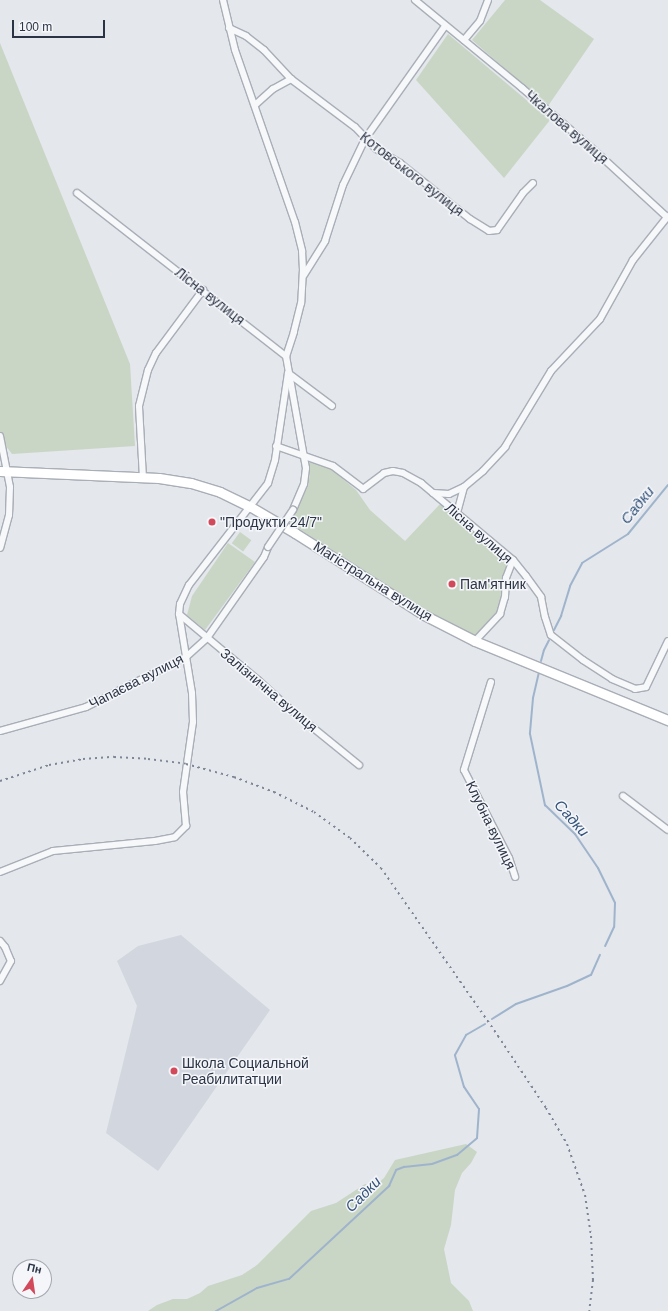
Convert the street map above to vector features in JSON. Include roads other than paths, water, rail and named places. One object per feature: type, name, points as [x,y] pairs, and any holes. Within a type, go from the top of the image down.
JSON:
[{"type":"main road","name":"Магістральна вулиця","points":[[4,471],[143,478],[191,483],[220,492],[251,507],[424,615],[475,641],[668,720]]},
{"type":"street","points":[[0,872],[53,851],[155,842],[175,837],[186,826],[183,792],[193,722],[192,693],[179,614],[180,604],[189,586],[233,527],[251,507],[268,482],[275,460],[288,373],[286,356],[301,303],[303,277],[302,250],[295,222],[235,50],[223,0]]},
{"type":"street","name":"Чкалова вулиця","points":[[415,0],[593,149],[667,217]]},
{"type":"street","points":[[464,40],[480,21],[488,0]]},
{"type":"street","points":[[303,277],[325,241],[343,185],[365,139],[445,26]]},
{"type":"street","name":"Котовського вулиця","points":[[229,28],[246,36],[264,50],[291,79],[355,127],[376,149],[400,163],[470,220],[489,231],[497,230],[523,193],[532,183]]},
{"type":"street","points":[[255,104],[273,89],[291,79]]},
{"type":"street","name":"Лісна вулиця","points":[[77,193],[286,356]]},
{"type":"street","points":[[433,493],[449,494],[464,487],[483,470],[504,447],[551,371],[600,319],[633,260],[667,217]]},
{"type":"street","points":[[143,478],[139,406],[148,370],[156,353],[203,290]]},
{"type":"street","points":[[288,373],[332,406]]},
{"type":"street","name":"Чапаєва вулиця","points":[[0,731],[86,707],[186,657],[207,638],[264,557],[268,547],[293,510],[304,484],[306,468],[288,373]]},
{"type":"street","points":[[0,436],[4,471],[10,487],[9,514],[0,548]]},
{"type":"street","points":[[276,446],[304,455]]},
{"type":"street","name":"Лісна вулиця","points":[[304,455],[333,466],[363,489],[384,473],[393,471],[403,473],[422,483],[513,560],[541,597],[545,617],[551,635],[583,660],[612,679],[635,689],[646,687],[668,641]]},
{"type":"street","points":[[457,512],[464,487]]},
{"type":"street","points":[[475,641],[500,614],[505,598],[506,578],[513,560]]},
{"type":"street","name":"Залізнична вулиця","points":[[179,614],[290,709],[359,765]]},
{"type":"street","name":"Клубна вулиця","points":[[491,682],[464,770],[506,851],[515,877]]},
{"type":"street","points":[[624,796],[668,830]]},
{"type":"street","points":[[0,877],[15,866]]},
{"type":"street","points":[[0,941],[5,947],[11,961],[0,982]]},
{"type":"waterway","name":"Садки","points":[[554,630],[561,616],[570,586],[582,563],[628,534],[668,485]]},
{"type":"waterway","name":"Садки","points":[[541,661],[549,640]]},
{"type":"waterway","name":"Садки","points":[[539,672],[533,698],[530,734],[545,805],[575,834],[598,868],[615,903],[614,927],[605,946]]},
{"type":"waterway","name":"Садки","points":[[492,1019],[516,1004],[567,986],[591,975],[600,955]]},
{"type":"waterway","name":"Садки","points":[[216,1311],[257,1288],[289,1279],[389,1186],[396,1170],[404,1167],[432,1164],[457,1155],[477,1138],[479,1109],[464,1087],[455,1055],[466,1035],[485,1024]]},
{"type":"railway","points":[[0,781],[49,765],[83,759],[114,757],[148,759],[186,764],[234,777],[274,792],[314,812],[350,838],[381,868],[498,1036],[546,1108],[567,1144],[585,1195],[591,1236],[593,1280],[589,1311]]},
{"type":"place","name":"\"Продукти 24/7\"","points":[[212,522]]},
{"type":"place","name":"Пам'ятник","points":[[452,584]]},
{"type":"place","name":"Школа Социальной Реабилитатции","points":[[174,1071]]}]
